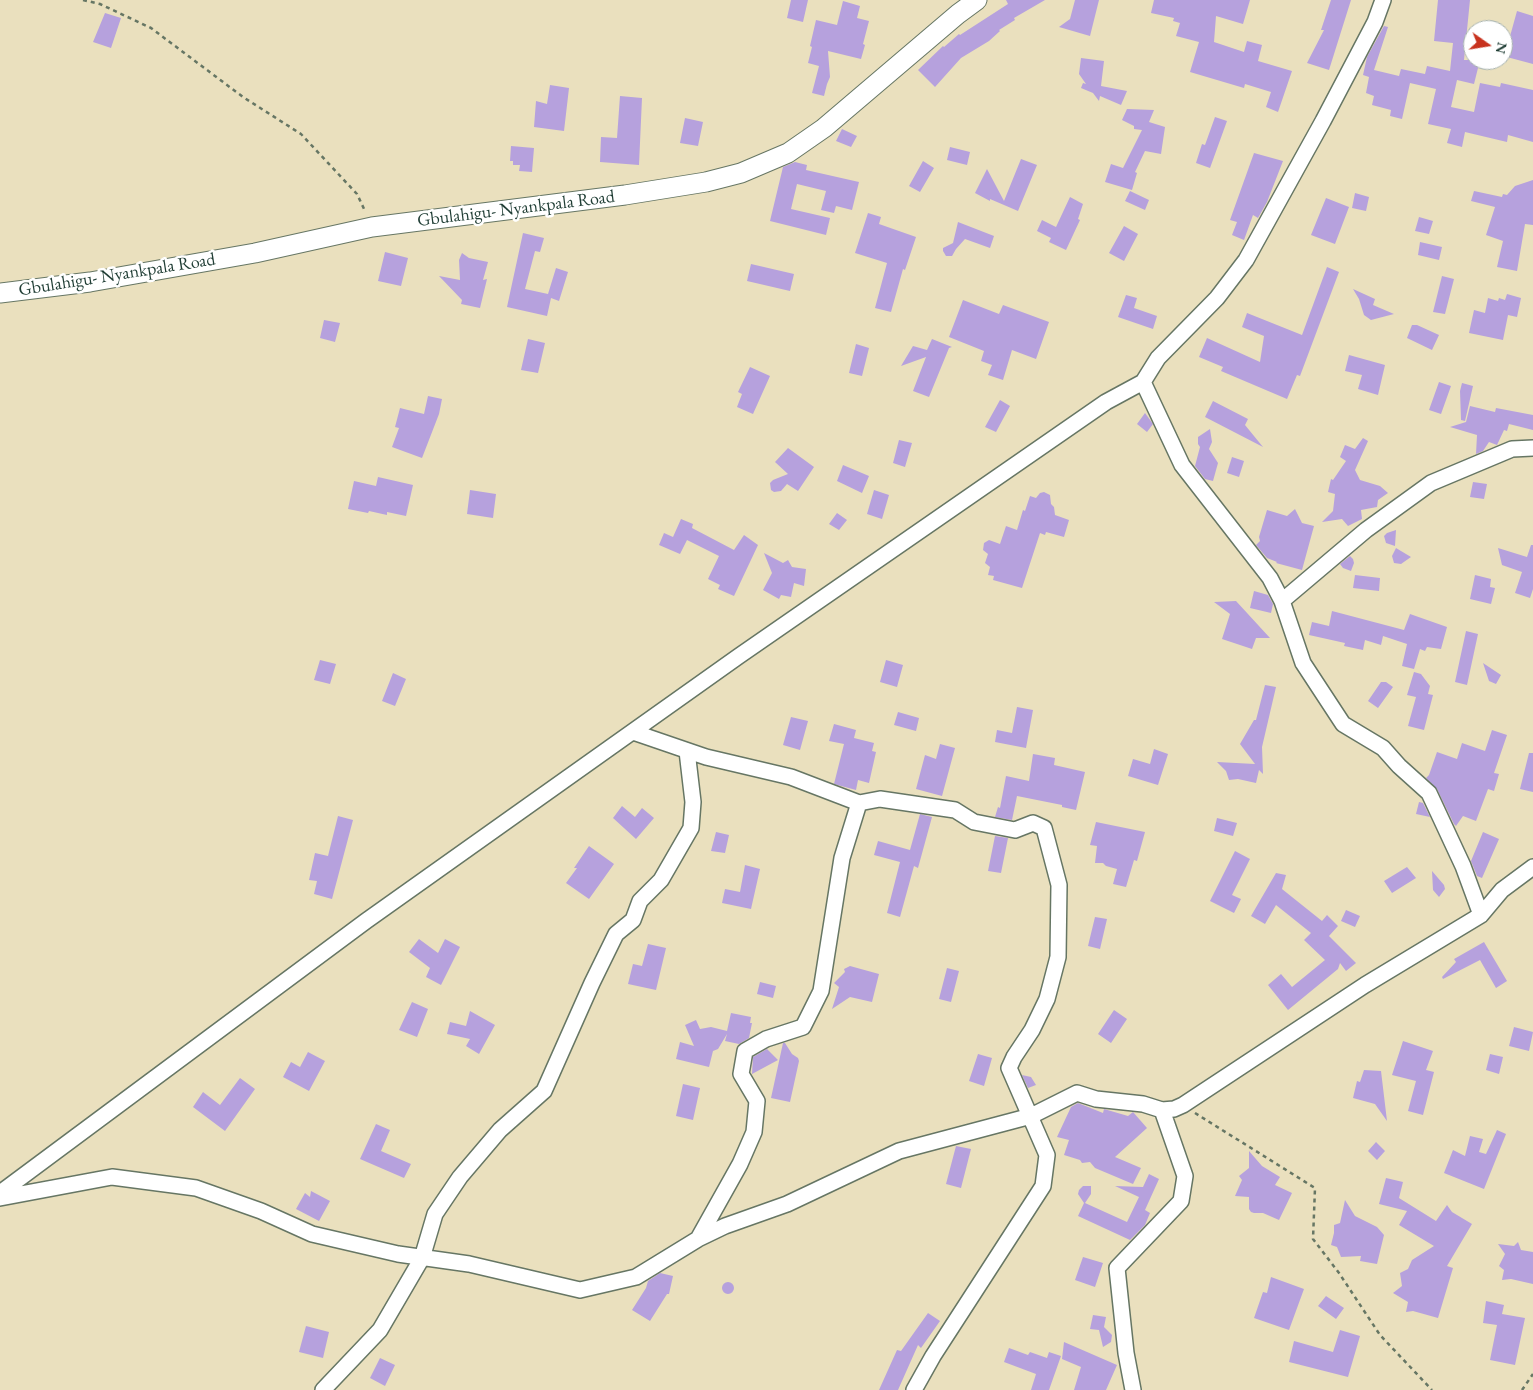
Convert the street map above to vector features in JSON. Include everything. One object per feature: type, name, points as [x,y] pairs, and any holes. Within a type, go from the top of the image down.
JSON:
[{"type":"street","name":"Gbulahigu- Nyankpala Road","points":[[0,293],[90,282],[236,256],[372,227],[625,195],[706,182],[742,173],[788,153],[824,128],[977,0]]},
{"type":"street","points":[[0,1193],[366,921],[739,656],[1106,402],[1143,382],[1158,358],[1217,298],[1246,260],[1323,121],[1375,22],[1383,0]]},
{"type":"street","points":[[1143,382],[1182,465],[1270,578],[1282,601],[1303,663],[1343,724],[1383,748],[1399,766],[1429,793],[1463,866],[1482,915]]},
{"type":"street","points":[[1282,601],[1366,530],[1431,483],[1512,449],[1533,448]]},
{"type":"street","points":[[633,732],[706,758],[791,777],[859,803],[880,799],[889,800],[955,810],[974,822],[1015,830],[1033,823],[1044,828],[1059,885],[1058,957],[1047,999],[1032,1030],[1009,1068],[1047,1155],[1043,1186],[933,1356],[914,1390]]},
{"type":"street","points":[[323,1390],[380,1330],[422,1258],[435,1214],[460,1177],[500,1130],[544,1091],[616,934],[633,920],[640,902],[662,880],[691,828],[693,802],[687,751]]},
{"type":"street","points":[[698,1239],[740,1164],[754,1132],[757,1101],[741,1074],[745,1051],[766,1039],[803,1027],[821,991],[842,858],[859,803]]},
{"type":"street","points":[[0,1198],[112,1177],[196,1188],[261,1211],[312,1234],[398,1254],[470,1264],[580,1290],[636,1277],[698,1239],[725,1226],[787,1204],[899,1151],[1031,1116],[1077,1094],[1096,1099],[1143,1104],[1162,1110],[1174,1109],[1183,1105],[1365,984],[1482,915],[1502,890],[1533,868]]},
{"type":"street","points":[[1133,1390],[1126,1353],[1117,1268],[1182,1201],[1185,1176],[1162,1110]]},
{"type":"path","points":[[83,0],[100,4],[151,28],[243,97],[301,134],[357,194],[372,227]]},
{"type":"path","points":[[1183,1105],[1315,1188],[1313,1239],[1339,1273],[1380,1335],[1432,1390]]},
{"type":"path","points":[[1522,1390],[1533,1374]]},
{"type":"building","points":[[791,0],[808,0],[803,22],[787,18]]},
{"type":"building","points":[[1006,0],[1045,0],[1014,18],[1015,20],[999,30],[989,41],[961,58],[935,87],[918,70],[943,46],[959,34],[1008,4]]},
{"type":"building","points":[[1075,0],[1099,0],[1090,36],[1059,27],[1070,19]]},
{"type":"building","points":[[1154,0],[1250,0],[1243,24],[1216,16],[1214,42],[1244,52],[1247,41],[1262,45],[1258,61],[1292,71],[1278,112],[1266,107],[1271,92],[1245,84],[1244,88],[1190,72],[1199,42],[1176,36],[1180,23],[1173,21],[1174,18],[1151,13]]},
{"type":"building","points":[[1331,0],[1351,0],[1329,70],[1307,63],[1324,30],[1321,30]]},
{"type":"building","points":[[1438,0],[1470,0],[1468,20],[1463,20],[1463,70],[1478,70],[1474,84],[1457,80],[1451,107],[1474,112],[1480,83],[1500,87],[1501,83],[1533,90],[1533,142],[1508,135],[1507,142],[1465,132],[1462,147],[1447,143],[1451,129],[1428,124],[1436,89],[1410,83],[1402,119],[1390,116],[1391,110],[1372,105],[1374,96],[1366,93],[1369,77],[1363,75],[1367,57],[1384,26],[1388,27],[1374,70],[1399,76],[1401,69],[1425,74],[1427,66],[1450,71],[1453,43],[1434,41]]},
{"type":"building","points":[[843,1],[860,6],[857,18],[869,21],[861,59],[828,51],[830,77],[824,96],[812,93],[819,66],[808,63],[816,20],[837,25]]},
{"type":"building","points":[[1517,11],[1533,16],[1533,64],[1513,59],[1513,26]]},
{"type":"building","points":[[105,13],[121,18],[111,48],[93,42]]},
{"type":"building","points":[[1081,58],[1104,61],[1101,86],[1127,91],[1121,105],[1100,96],[1099,101],[1093,93],[1081,88],[1083,83],[1086,84],[1079,74]]},
{"type":"building","points":[[550,85],[569,88],[564,131],[534,127],[536,101],[547,104]]},
{"type":"building","points":[[620,96],[642,98],[639,165],[600,162],[601,137],[617,138]]},
{"type":"building","points":[[1127,109],[1154,110],[1149,122],[1165,127],[1161,154],[1145,151],[1135,172],[1137,173],[1132,190],[1105,182],[1111,164],[1123,168],[1142,130],[1134,129],[1134,126],[1122,120]]},
{"type":"building","points":[[1215,117],[1227,121],[1210,168],[1196,163],[1202,144],[1205,145]]},
{"type":"building","points":[[685,118],[703,122],[698,146],[680,143]]},
{"type":"building","points":[[842,129],[857,136],[851,147],[836,141]]},
{"type":"building","points":[[511,146],[534,148],[532,172],[519,171],[520,165],[513,165],[513,161],[510,161]]},
{"type":"building","points":[[950,147],[970,152],[967,165],[947,160]]},
{"type":"building","points":[[1254,153],[1283,161],[1267,202],[1258,218],[1253,215],[1244,240],[1232,235],[1237,222],[1230,220]]},
{"type":"building","points":[[1021,159],[1037,165],[1018,211],[990,199],[990,201],[975,193],[987,169],[1004,201]]},
{"type":"building","points":[[923,161],[934,168],[920,192],[909,186]]},
{"type":"building","points":[[795,162],[807,165],[806,170],[859,182],[852,210],[836,206],[834,213],[821,210],[826,191],[797,184],[791,209],[830,218],[826,235],[770,221],[783,167]]},
{"type":"building","points":[[1533,180],[1533,225],[1525,224],[1517,271],[1497,267],[1503,241],[1486,235],[1495,207],[1471,201],[1474,191],[1502,197],[1503,194],[1507,195],[1515,186]]},
{"type":"building","points":[[1130,191],[1149,200],[1145,210],[1125,201]]},
{"type":"building","points":[[1355,193],[1369,197],[1366,211],[1352,208]]},
{"type":"building","points":[[1070,197],[1083,204],[1078,219],[1080,220],[1066,250],[1049,242],[1051,238],[1037,231],[1042,220],[1056,227]]},
{"type":"building","points":[[1326,198],[1349,207],[1335,244],[1311,235]]},
{"type":"building","points":[[868,213],[881,217],[879,224],[916,237],[905,270],[903,269],[891,312],[875,308],[887,263],[855,253]]},
{"type":"building","points":[[1419,217],[1433,221],[1429,234],[1415,231]]},
{"type":"building","points":[[958,222],[994,236],[990,248],[965,239],[952,256],[946,256],[943,248],[953,243]]},
{"type":"building","points":[[1124,226],[1138,234],[1124,261],[1109,253]]},
{"type":"building","points":[[523,233],[544,238],[540,252],[535,251],[525,289],[548,294],[556,268],[568,272],[559,301],[551,298],[547,316],[507,307]]},
{"type":"building","points":[[1420,242],[1442,247],[1439,260],[1418,255]]},
{"type":"building","points":[[385,252],[408,258],[401,286],[378,281]]},
{"type":"building","points":[[462,253],[469,258],[488,262],[483,280],[487,279],[480,308],[461,304],[462,300],[439,276],[460,280],[459,260]]},
{"type":"building","points":[[751,264],[794,274],[790,291],[747,281]]},
{"type":"building","points":[[1327,267],[1339,272],[1300,376],[1297,375],[1287,399],[1221,371],[1223,367],[1199,357],[1207,338],[1260,362],[1264,336],[1242,327],[1247,313],[1302,335]]},
{"type":"building","points":[[1442,276],[1454,279],[1445,314],[1433,312]]},
{"type":"building","points":[[1353,289],[1375,299],[1373,305],[1394,314],[1371,320],[1364,315],[1359,299]]},
{"type":"building","points":[[1507,294],[1521,298],[1517,317],[1508,315],[1503,340],[1469,333],[1474,310],[1485,313],[1488,298],[1498,301],[1499,298],[1505,300]]},
{"type":"building","points":[[1126,295],[1137,298],[1134,308],[1157,316],[1153,329],[1118,317]]},
{"type":"building","points":[[963,300],[999,314],[1003,305],[1049,322],[1036,359],[1012,350],[1003,380],[988,375],[992,365],[981,361],[984,351],[949,337]]},
{"type":"building","points":[[324,320],[340,323],[335,342],[320,338]]},
{"type":"building","points":[[1412,325],[1417,325],[1439,335],[1432,350],[1407,338]]},
{"type":"building","points":[[528,339],[545,343],[538,373],[521,370]]},
{"type":"building","points":[[932,339],[952,347],[949,348],[929,397],[913,391],[926,357],[901,366],[913,346],[927,350]]},
{"type":"building","points":[[856,344],[869,348],[862,376],[849,373]]},
{"type":"building","points":[[1349,355],[1385,365],[1378,395],[1358,389],[1362,375],[1345,371]]},
{"type":"building","points":[[750,367],[770,376],[753,414],[737,407],[742,394],[738,392]]},
{"type":"building","points":[[1439,382],[1451,386],[1441,414],[1429,410]]},
{"type":"building","points":[[1462,383],[1473,386],[1465,421],[1461,420],[1460,391]]},
{"type":"building","points":[[428,396],[442,399],[439,414],[422,458],[392,447],[399,428],[395,427],[400,408],[424,414]]},
{"type":"building","points":[[1000,400],[1010,406],[996,432],[985,427]]},
{"type":"building","points":[[1213,401],[1248,419],[1245,425],[1263,447],[1205,417]]},
{"type":"building","points":[[1470,406],[1495,412],[1496,408],[1533,415],[1533,430],[1509,424],[1507,431],[1504,430],[1497,445],[1489,442],[1483,451],[1476,454],[1477,435],[1450,427],[1466,422]]},
{"type":"building","points":[[1145,413],[1153,424],[1147,432],[1137,424]]},
{"type":"building","points":[[1210,429],[1212,442],[1209,449],[1218,463],[1213,481],[1205,479],[1195,466],[1200,447],[1198,437]]},
{"type":"building","points":[[1363,438],[1368,441],[1355,470],[1360,480],[1380,486],[1388,493],[1378,500],[1377,507],[1361,510],[1362,519],[1348,526],[1342,519],[1322,522],[1333,511],[1335,494],[1328,492],[1331,479],[1333,480],[1346,461],[1340,457],[1345,445],[1355,449]]},
{"type":"building","points":[[899,440],[912,443],[905,467],[893,463]]},
{"type":"building","points":[[788,448],[814,467],[798,491],[787,484],[781,491],[774,492],[771,490],[770,483],[788,474],[775,462]]},
{"type":"building","points":[[1232,457],[1244,461],[1239,477],[1227,473]]},
{"type":"building","points":[[843,465],[869,476],[862,493],[837,481]]},
{"type":"building","points":[[378,477],[413,485],[406,516],[387,512],[387,515],[348,509],[354,481],[376,486]]},
{"type":"building","points":[[1473,482],[1487,484],[1484,499],[1470,497]]},
{"type":"building","points":[[470,490],[496,494],[493,518],[467,514]]},
{"type":"building","points":[[874,490],[889,495],[882,519],[867,514]]},
{"type":"building","points":[[1044,492],[1050,495],[1055,515],[1069,520],[1064,537],[1046,532],[1045,535],[1040,533],[1022,588],[993,580],[994,576],[988,575],[990,567],[985,563],[988,554],[983,550],[984,543],[989,540],[1000,544],[1006,526],[1017,530],[1023,510],[1025,511],[1030,496],[1036,498],[1040,493]]},
{"type":"building","points":[[1295,509],[1302,523],[1314,526],[1302,570],[1276,563],[1267,558],[1256,545],[1260,541],[1259,537],[1267,510],[1287,516]]},
{"type":"building","points":[[837,513],[847,520],[839,530],[829,524]]},
{"type":"building","points":[[681,519],[693,524],[692,528],[734,550],[744,535],[758,545],[734,596],[718,589],[720,585],[708,579],[719,556],[687,540],[680,554],[659,545],[664,533],[673,537]]},
{"type":"building","points":[[1396,530],[1395,546],[1386,543],[1384,536]]},
{"type":"building","points":[[1531,545],[1533,545],[1533,589],[1530,598],[1515,593],[1522,572],[1502,565],[1498,548],[1527,557]]},
{"type":"building","points":[[1396,548],[1411,557],[1401,564],[1394,563],[1392,556]]},
{"type":"building","points":[[764,553],[783,563],[788,560],[792,567],[806,569],[804,586],[794,583],[791,597],[781,595],[779,599],[763,590],[772,573]]},
{"type":"building","points":[[1350,556],[1354,563],[1351,571],[1343,568],[1340,564]]},
{"type":"building","points":[[1355,575],[1380,578],[1379,591],[1353,588]]},
{"type":"building","points":[[1475,575],[1491,579],[1490,587],[1495,588],[1491,604],[1470,599]]},
{"type":"building","points":[[1254,591],[1268,595],[1273,604],[1271,613],[1250,608]]},
{"type":"building","points":[[1236,601],[1270,638],[1256,638],[1252,649],[1222,639],[1230,614],[1214,602]]},
{"type":"building","points":[[1332,611],[1404,630],[1410,614],[1447,627],[1441,649],[1427,647],[1425,651],[1420,649],[1414,669],[1402,666],[1407,644],[1383,636],[1381,645],[1365,640],[1363,650],[1344,646],[1345,643],[1309,635],[1312,622],[1329,626]]},
{"type":"building","points":[[1466,631],[1478,634],[1467,685],[1455,682]]},
{"type":"building","points":[[320,660],[336,664],[330,684],[314,680]]},
{"type":"building","points":[[886,660],[903,665],[897,687],[880,682]]},
{"type":"building","points":[[1483,663],[1501,675],[1496,684],[1489,681]]},
{"type":"building","points":[[1414,672],[1421,674],[1430,686],[1428,694],[1433,695],[1424,730],[1408,726],[1416,697],[1407,695]]},
{"type":"building","points":[[393,673],[406,679],[395,706],[382,701]]},
{"type":"building","points":[[1381,682],[1386,682],[1393,687],[1378,708],[1368,701]]},
{"type":"building","points":[[1265,685],[1276,687],[1262,747],[1263,774],[1259,770],[1256,783],[1238,779],[1229,780],[1226,771],[1217,762],[1255,764],[1240,744],[1254,720],[1256,720]]},
{"type":"building","points":[[1017,707],[1033,710],[1026,748],[995,742],[997,730],[1012,733]]},
{"type":"building","points":[[898,712],[919,718],[916,731],[894,725]]},
{"type":"building","points":[[791,717],[808,721],[800,750],[783,745]]},
{"type":"building","points":[[834,724],[856,730],[854,738],[874,743],[872,751],[876,752],[869,783],[858,780],[856,790],[834,784],[844,744],[829,741]]},
{"type":"building","points":[[1492,730],[1507,735],[1494,773],[1499,774],[1494,791],[1488,789],[1476,821],[1463,816],[1456,826],[1437,789],[1426,778],[1429,775],[1437,752],[1457,759],[1462,743],[1485,751]]},
{"type":"building","points":[[940,744],[955,748],[942,796],[916,789],[925,755],[936,759]]},
{"type":"building","points":[[1154,749],[1168,754],[1158,785],[1128,776],[1133,759],[1150,764]]},
{"type":"building","points":[[1529,753],[1533,753],[1533,792],[1520,789]]},
{"type":"building","points":[[1033,754],[1055,758],[1054,765],[1085,772],[1076,810],[1062,807],[1062,805],[1017,796],[1012,820],[995,817],[998,807],[1000,808],[1006,776],[1029,781]]},
{"type":"building","points":[[1419,802],[1423,803],[1430,817],[1416,814]]},
{"type":"building","points":[[622,806],[635,817],[642,808],[654,818],[636,839],[613,818]]},
{"type":"building","points":[[920,814],[932,817],[918,868],[914,866],[900,917],[887,913],[900,862],[874,855],[878,841],[910,850]]},
{"type":"building","points":[[338,816],[353,820],[332,899],[314,894],[317,881],[309,880],[315,853],[328,856]]},
{"type":"building","points":[[1217,818],[1237,823],[1233,836],[1214,831]]},
{"type":"building","points":[[1096,822],[1145,832],[1137,861],[1134,860],[1126,887],[1113,884],[1117,869],[1106,866],[1103,863],[1095,863],[1097,846],[1090,845]]},
{"type":"building","points":[[716,832],[729,835],[725,853],[711,851]]},
{"type":"building","points":[[1483,832],[1499,839],[1482,878],[1477,876],[1471,861]]},
{"type":"building","points":[[995,836],[1008,838],[1001,873],[988,871]]},
{"type":"building","points":[[589,846],[614,864],[589,899],[566,883]]},
{"type":"building","points":[[1235,851],[1250,859],[1232,895],[1241,899],[1234,913],[1210,901]]},
{"type":"building","points":[[745,865],[760,869],[751,909],[722,903],[725,889],[740,892]]},
{"type":"building","points":[[1407,867],[1416,878],[1392,893],[1384,881]]},
{"type":"building","points":[[1432,871],[1444,885],[1445,889],[1439,897],[1433,890]]},
{"type":"building","points":[[1276,873],[1286,875],[1282,889],[1322,921],[1327,915],[1338,926],[1329,936],[1356,963],[1346,971],[1340,963],[1338,969],[1288,1010],[1268,985],[1281,974],[1292,987],[1325,960],[1304,940],[1311,933],[1276,905],[1265,924],[1251,916]]},
{"type":"building","points":[[1346,910],[1360,916],[1355,927],[1341,921]]},
{"type":"building","points":[[1095,917],[1107,919],[1100,949],[1088,946]]},
{"type":"building","points":[[419,939],[438,953],[445,939],[460,947],[441,985],[426,977],[430,968],[409,952]]},
{"type":"building","points":[[1484,942],[1507,981],[1496,988],[1480,960],[1443,979],[1442,977],[1456,962],[1454,959]]},
{"type":"building","points":[[648,944],[666,948],[656,990],[628,984],[633,964],[642,966]]},
{"type":"building","points":[[850,966],[879,974],[872,1002],[850,997],[832,1009],[839,987],[834,983],[845,972],[844,969]]},
{"type":"building","points":[[947,968],[959,971],[951,1002],[939,999]]},
{"type":"building","points":[[760,982],[776,986],[773,998],[757,994]]},
{"type":"building","points":[[412,1002],[428,1009],[417,1037],[399,1030]]},
{"type":"building","points":[[1114,1010],[1127,1019],[1111,1043],[1098,1034]]},
{"type":"building","points":[[470,1011],[495,1025],[479,1054],[466,1046],[470,1039],[447,1034],[450,1022],[466,1026]]},
{"type":"building","points":[[731,1013],[751,1017],[750,1023],[752,1023],[749,1038],[739,1044],[725,1041],[727,1034],[718,1049],[713,1051],[709,1067],[676,1059],[680,1042],[694,1046],[685,1025],[696,1020],[700,1029],[711,1027],[727,1031]]},
{"type":"building","points":[[1514,1027],[1533,1032],[1529,1051],[1509,1046]]},
{"type":"building","points":[[1403,1041],[1433,1051],[1426,1070],[1434,1072],[1423,1115],[1408,1111],[1416,1081],[1392,1075]]},
{"type":"building","points":[[783,1043],[799,1061],[790,1102],[771,1098]]},
{"type":"building","points":[[767,1049],[778,1060],[752,1074],[753,1057]]},
{"type":"building","points":[[308,1052],[325,1061],[309,1091],[283,1077],[291,1062],[300,1067]]},
{"type":"building","points":[[978,1054],[992,1058],[984,1086],[969,1081]]},
{"type":"building","points":[[1490,1054],[1503,1057],[1499,1074],[1486,1070]]},
{"type":"building","points":[[1364,1070],[1381,1071],[1387,1121],[1375,1104],[1353,1098],[1357,1081],[1360,1082]]},
{"type":"building","points":[[1022,1075],[1031,1077],[1036,1085],[1028,1088]]},
{"type":"building","points":[[240,1078],[255,1089],[225,1131],[193,1107],[203,1092],[220,1105]]},
{"type":"building","points":[[683,1084],[700,1088],[693,1120],[676,1116]]},
{"type":"building","points":[[1078,1103],[1103,1113],[1104,1109],[1128,1116],[1133,1112],[1147,1128],[1115,1157],[1141,1168],[1133,1184],[1095,1168],[1090,1162],[1082,1163],[1080,1160],[1064,1155],[1069,1140],[1057,1137],[1071,1107]]},
{"type":"building","points":[[376,1124],[390,1130],[381,1151],[411,1164],[404,1178],[360,1159]]},
{"type":"building","points":[[1497,1130],[1506,1134],[1484,1189],[1444,1173],[1453,1150],[1465,1156],[1470,1136],[1483,1139],[1479,1152],[1486,1154]]},
{"type":"building","points":[[1376,1142],[1385,1151],[1377,1160],[1368,1151]]},
{"type":"building","points":[[956,1146],[971,1149],[961,1188],[946,1184]]},
{"type":"building","points":[[1249,1151],[1262,1166],[1280,1177],[1275,1185],[1292,1193],[1279,1220],[1263,1213],[1251,1212],[1249,1209],[1249,1197],[1235,1196],[1242,1180],[1239,1176],[1249,1168]]},
{"type":"building","points":[[1149,1174],[1159,1179],[1145,1210],[1150,1213],[1145,1225],[1130,1240],[1078,1216],[1084,1203],[1078,1194],[1079,1190],[1083,1186],[1091,1186],[1091,1194],[1085,1203],[1127,1222],[1139,1197],[1115,1186],[1143,1187]]},
{"type":"building","points":[[1386,1178],[1403,1182],[1399,1198],[1436,1221],[1447,1205],[1452,1212],[1472,1224],[1447,1266],[1453,1268],[1438,1318],[1413,1311],[1406,1312],[1408,1302],[1393,1293],[1402,1286],[1400,1273],[1408,1269],[1412,1260],[1434,1246],[1399,1225],[1407,1211],[1379,1204]]},
{"type":"building","points":[[311,1191],[330,1201],[319,1221],[296,1209],[305,1193],[310,1197]]},
{"type":"building","points":[[1345,1200],[1355,1216],[1377,1227],[1384,1235],[1377,1264],[1360,1261],[1361,1256],[1341,1257],[1337,1247],[1331,1245],[1334,1225],[1340,1223]]},
{"type":"building","points":[[1518,1242],[1521,1250],[1533,1252],[1533,1284],[1511,1279],[1502,1280],[1504,1270],[1499,1266],[1505,1254],[1498,1244],[1514,1246]]},
{"type":"building","points":[[1083,1257],[1103,1263],[1095,1287],[1075,1280]]},
{"type":"building","points":[[660,1273],[673,1276],[669,1294],[667,1294],[650,1321],[632,1310],[646,1288],[648,1281]]},
{"type":"building","points":[[1271,1277],[1304,1289],[1289,1330],[1254,1318],[1263,1292],[1267,1293]]},
{"type":"building","points":[[730,1282],[733,1283],[733,1293],[726,1294],[723,1293],[722,1286],[723,1283]]},
{"type":"building","points":[[1326,1296],[1344,1308],[1336,1319],[1318,1306]]},
{"type":"building","points":[[1486,1301],[1504,1305],[1502,1314],[1525,1318],[1515,1365],[1490,1360],[1497,1325],[1483,1323]]},
{"type":"building","points":[[928,1313],[940,1321],[921,1348],[918,1345],[898,1390],[879,1390],[897,1350],[901,1351]]},
{"type":"building","points":[[1093,1315],[1106,1317],[1104,1327],[1112,1335],[1111,1342],[1103,1347],[1099,1330],[1090,1329]]},
{"type":"building","points":[[306,1326],[329,1332],[323,1358],[299,1352]]},
{"type":"building","points":[[1340,1330],[1360,1336],[1348,1377],[1289,1362],[1294,1341],[1333,1352]]},
{"type":"building","points":[[1064,1342],[1117,1365],[1106,1390],[1074,1390],[1081,1367],[1062,1359]]},
{"type":"building","points":[[1009,1348],[1028,1355],[1030,1352],[1047,1358],[1049,1352],[1061,1356],[1049,1390],[1031,1390],[1036,1374],[1004,1362]]},
{"type":"building","points":[[380,1358],[395,1365],[385,1386],[370,1378]]}]
